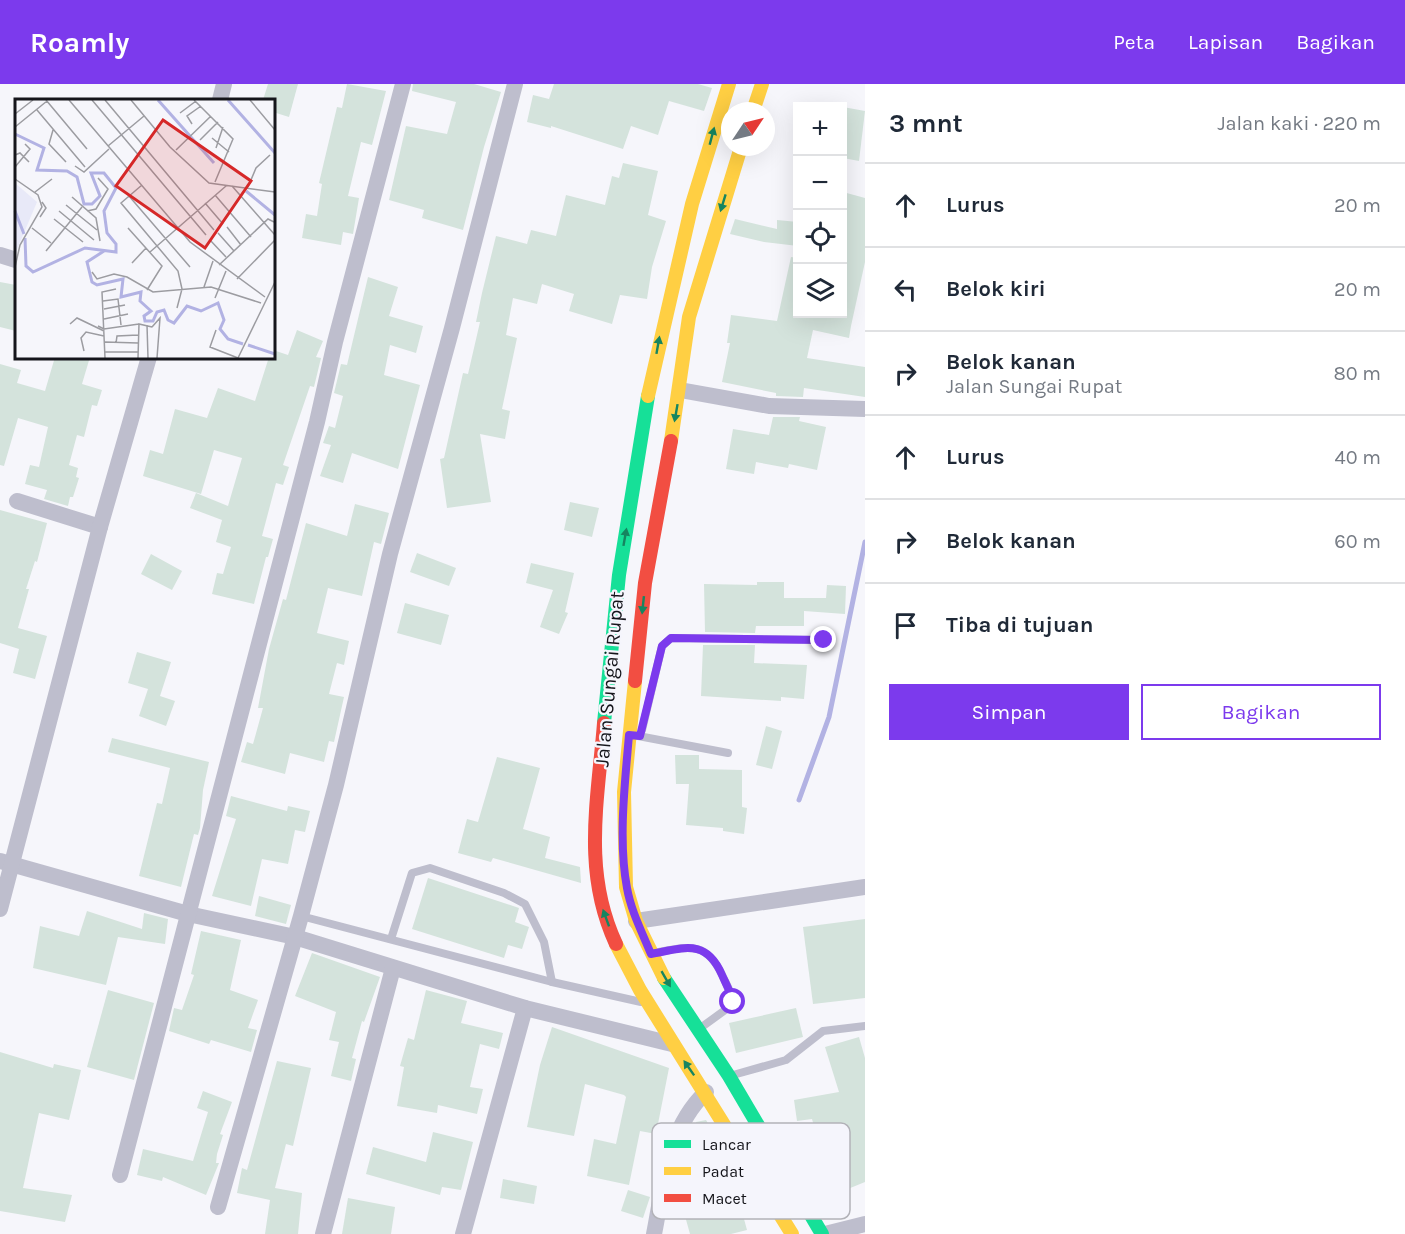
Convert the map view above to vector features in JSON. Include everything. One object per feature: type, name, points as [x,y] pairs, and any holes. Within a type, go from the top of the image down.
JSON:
[{"type":"main road","name":"Jalan Sungai Rupat","points":[[725,1123],[672,1044],[618,950],[604,914],[596,879],[594,847],[619,577],[664,314],[715,124],[729,84]]},
{"type":"main road","points":[[756,102],[762,84]]},
{"type":"main road","name":"Jalan Sungai Rupat","points":[[738,156],[689,316],[680,390],[645,583],[635,736],[624,792],[624,843],[626,887],[636,921],[651,954],[676,998],[699,1029],[757,1123]]},
{"type":"main road","points":[[619,577],[645,583]]},
{"type":"main road","name":"Jalan Sungai Rupat","points":[[783,1219],[792,1234]]},
{"type":"main road","name":"Jalan Sungai Rupat","points":[[814,1219],[823,1234]]},
{"type":"street","points":[[220,99],[224,84]]},
{"type":"street","points":[[120,1175],[403,84]]},
{"type":"street","points":[[218,1207],[296,937],[336,785],[390,554],[515,84]]},
{"type":"street","points":[[0,255],[15,260]]},
{"type":"street","points":[[0,909],[6,863],[149,358]]},
{"type":"street","points":[[680,390],[770,406],[864,409]]},
{"type":"street","points":[[17,501],[100,527]]},
{"type":"street","points":[[6,863],[188,914],[296,937],[525,1008],[672,1044]]},
{"type":"street","points":[[636,921],[865,887]]},
{"type":"street","points":[[323,1234],[393,968]]},
{"type":"street","points":[[463,1234],[525,1008]]},
{"type":"street","points":[[682,1123],[694,1103],[706,1092]]},
{"type":"street","points":[[654,1234],[657,1219]]},
{"type":"street","points":[[823,1234],[865,1224]]},
{"type":"lane","points":[[728,753],[635,736],[662,646],[671,638],[824,640]]},
{"type":"lane","points":[[391,939],[412,873],[430,868],[504,893],[525,904],[544,942],[552,982]]},
{"type":"lane","points":[[301,916],[552,982],[651,1004]]},
{"type":"lane","points":[[651,954],[687,947],[700,948],[711,956],[719,968],[732,998],[732,1005],[699,1029]]},
{"type":"lane","points":[[729,1076],[786,1060],[823,1031],[865,1026]]},
{"type":"building","points":[[268,84],[298,84],[289,117],[274,112],[274,99],[263,99]]},
{"type":"building","points":[[347,84],[386,91],[372,145],[361,142],[348,196],[359,198],[353,234],[343,232],[341,245],[302,238],[306,214],[317,216],[322,184],[319,183],[337,107],[342,108]]},
{"type":"building","points":[[413,84],[474,84],[501,92],[463,230],[422,218],[424,210],[389,200],[406,126],[447,134],[456,102],[412,91]]},
{"type":"building","points":[[554,84],[698,84],[712,88],[704,111],[669,101],[658,135],[631,126],[623,149],[551,126],[551,128],[527,122],[533,95],[549,99]]},
{"type":"building","points":[[847,108],[865,111],[859,161],[847,159]]},
{"type":"building","points":[[623,163],[658,171],[648,215],[666,221],[652,267],[647,299],[620,295],[612,324],[569,311],[574,294],[542,284],[537,304],[513,298],[506,335],[517,338],[502,409],[510,411],[505,439],[480,434],[491,502],[447,508],[440,459],[444,458],[463,373],[468,374],[480,322],[476,322],[496,236],[527,244],[531,230],[556,236],[566,195],[605,205],[612,176],[619,178]]},
{"type":"building","points":[[847,193],[865,198],[865,262],[849,338],[813,330],[807,358],[865,367],[865,397],[804,388],[803,397],[776,396],[776,393],[722,382],[730,343],[727,343],[731,315],[777,321],[791,257],[793,257],[793,318],[847,318]]},
{"type":"building","points":[[735,219],[777,229],[777,220],[793,222],[793,245],[764,242],[730,234]]},
{"type":"building","points":[[368,277],[398,287],[389,316],[423,326],[416,353],[390,345],[384,375],[420,385],[398,469],[352,453],[343,483],[320,476],[331,445],[323,443],[329,426],[335,428],[343,396],[334,393],[341,364],[347,365]]},
{"type":"building","points":[[0,282],[15,285],[15,331],[0,327]]},
{"type":"building","points":[[297,330],[323,341],[316,357],[321,358],[314,387],[310,386],[283,465],[289,467],[283,485],[276,483],[262,536],[273,539],[254,604],[212,594],[217,573],[223,574],[231,547],[216,542],[222,520],[190,508],[196,493],[228,506],[242,458],[214,450],[201,494],[143,476],[150,450],[163,454],[175,409],[207,418],[218,388],[255,401],[269,358],[274,358],[274,350],[288,355]]},
{"type":"building","points":[[55,358],[90,358],[82,384],[102,390],[97,406],[92,405],[84,437],[77,435],[69,465],[78,468],[76,477],[79,478],[68,506],[44,499],[47,490],[25,484],[30,465],[39,467],[48,427],[18,418],[4,466],[0,465],[0,364],[21,370],[17,383],[45,391]]},
{"type":"building","points":[[773,417],[800,417],[799,421],[826,427],[817,470],[789,464],[788,468],[756,462],[754,474],[726,469],[733,429],[769,435]]},
{"type":"building","points":[[570,502],[599,508],[592,537],[564,530]]},
{"type":"building","points":[[355,504],[389,513],[381,544],[374,542],[362,596],[328,588],[317,633],[349,641],[344,665],[337,663],[329,694],[344,697],[334,742],[329,741],[324,762],[290,753],[285,774],[241,762],[247,742],[253,744],[263,708],[258,708],[269,649],[283,599],[286,600],[306,523],[347,536]]},
{"type":"building","points":[[0,510],[47,523],[37,562],[35,561],[26,589],[29,589],[18,628],[47,636],[35,679],[13,673],[19,649],[0,643]]},
{"type":"building","points":[[417,553],[456,568],[449,586],[410,572]]},
{"type":"building","points":[[151,554],[182,571],[172,590],[141,574]]},
{"type":"building","points":[[531,563],[574,573],[565,612],[568,613],[559,634],[540,627],[553,590],[526,583]]},
{"type":"building","points":[[757,582],[784,582],[784,598],[826,598],[827,585],[846,586],[845,614],[804,611],[804,626],[756,626],[755,633],[705,632],[704,584],[757,585]]},
{"type":"building","points":[[405,603],[449,615],[441,645],[397,633]]},
{"type":"building","points":[[703,645],[755,645],[754,663],[807,665],[804,699],[781,697],[781,701],[701,696]]},
{"type":"building","points":[[137,652],[171,662],[160,696],[175,701],[166,726],[139,716],[148,689],[128,683]]},
{"type":"building","points":[[766,726],[782,731],[772,769],[756,765]]},
{"type":"building","points":[[112,738],[209,762],[203,790],[200,828],[198,835],[194,834],[181,887],[139,876],[157,803],[162,804],[170,768],[108,752]]},
{"type":"building","points":[[675,755],[699,755],[699,769],[742,770],[742,807],[747,808],[744,834],[723,831],[723,828],[686,825],[689,784],[676,784]]},
{"type":"building","points":[[497,757],[540,768],[523,829],[550,837],[545,858],[580,867],[581,883],[493,858],[491,862],[458,853],[467,819],[478,822]]},
{"type":"building","points":[[231,796],[287,811],[288,806],[310,811],[305,832],[295,830],[288,864],[262,859],[251,906],[212,896],[236,819],[226,816]]},
{"type":"building","points":[[428,878],[519,908],[515,922],[529,927],[522,949],[508,945],[504,958],[412,929]]},
{"type":"building","points":[[259,896],[291,905],[286,924],[255,916]]},
{"type":"building","points":[[87,911],[142,929],[144,913],[168,919],[165,944],[118,937],[106,985],[33,968],[40,926],[79,936]]},
{"type":"building","points":[[865,919],[865,998],[813,1004],[803,927]]},
{"type":"building","points":[[201,931],[241,940],[230,990],[258,1000],[248,1028],[257,1030],[251,1052],[211,1040],[209,1044],[169,1031],[174,1008],[182,1010],[194,975],[191,974]]},
{"type":"building","points":[[312,953],[380,977],[364,1022],[362,1021],[352,1058],[356,1059],[351,1081],[331,1076],[339,1042],[329,1040],[336,1012],[295,996]]},
{"type":"building","points":[[108,990],[154,1003],[134,1080],[87,1067]]},
{"type":"building","points":[[426,990],[467,1001],[461,1023],[503,1033],[499,1049],[480,1044],[470,1087],[483,1089],[477,1114],[438,1105],[437,1113],[397,1106],[404,1067],[400,1066],[408,1038],[414,1040]]},
{"type":"building","points":[[796,1008],[803,1037],[736,1053],[729,1023]]},
{"type":"building","points":[[552,1027],[669,1068],[658,1123],[652,1123],[652,1133],[640,1131],[629,1185],[587,1176],[594,1139],[616,1144],[626,1097],[585,1084],[574,1136],[527,1127],[540,1065]]},
{"type":"building","points":[[859,1037],[865,1058],[865,1182],[850,1188],[850,1123],[813,1123],[812,1119],[797,1121],[794,1100],[839,1092],[825,1047]]},
{"type":"building","points":[[0,1052],[53,1068],[54,1064],[81,1070],[69,1120],[39,1113],[23,1188],[72,1195],[65,1222],[0,1211]]},
{"type":"building","points":[[277,1061],[311,1068],[293,1146],[286,1144],[275,1188],[302,1193],[298,1234],[265,1234],[270,1200],[237,1193],[242,1168],[247,1170]]},
{"type":"building","points":[[203,1091],[232,1102],[220,1134],[223,1135],[217,1154],[216,1163],[219,1163],[206,1195],[163,1177],[162,1181],[137,1175],[143,1149],[193,1161],[208,1112],[197,1108]]},
{"type":"building","points":[[706,1120],[708,1123],[696,1123]]},
{"type":"building","points":[[433,1132],[473,1142],[461,1190],[442,1187],[440,1195],[366,1174],[373,1147],[426,1162]]},
{"type":"building","points":[[503,1179],[537,1186],[534,1204],[500,1198]]},
{"type":"building","points":[[628,1190],[650,1197],[643,1218],[621,1211]]},
{"type":"building","points":[[348,1198],[395,1207],[391,1234],[342,1234]]},
{"type":"building","points":[[686,1219],[744,1219],[747,1230],[731,1234],[690,1234]]},
{"type":"waterway","points":[[799,800],[829,717],[865,542]]},
{"type":"traffic: fast","points":[[604,723],[619,575],[648,396]]},
{"type":"traffic: fast","points":[[664,978],[729,1076],[757,1123]]},
{"type":"traffic: fast","points":[[813,1219],[822,1234]]},
{"type":"traffic: slow","points":[[648,396],[692,204],[729,84]]},
{"type":"traffic: slow","points":[[756,102],[762,84]]},
{"type":"traffic: slow","points":[[671,441],[689,317],[738,156]]},
{"type":"traffic: slow","points":[[635,681],[624,792],[626,887],[636,921],[664,978]]},
{"type":"traffic: slow","points":[[616,944],[640,990],[723,1123]]},
{"type":"traffic: slow","points":[[783,1219],[792,1234]]},
{"type":"traffic: jam","points":[[635,681],[645,583],[671,441]]},
{"type":"traffic: jam","points":[[604,723],[596,808],[596,862],[605,917],[616,944]]},
{"type":"route","points":[[733,1002],[719,968],[711,956],[700,948],[687,947],[651,954],[636,921],[626,887],[624,843],[624,792],[629,735],[640,736],[662,646],[671,638],[676,636],[824,640]]}]
